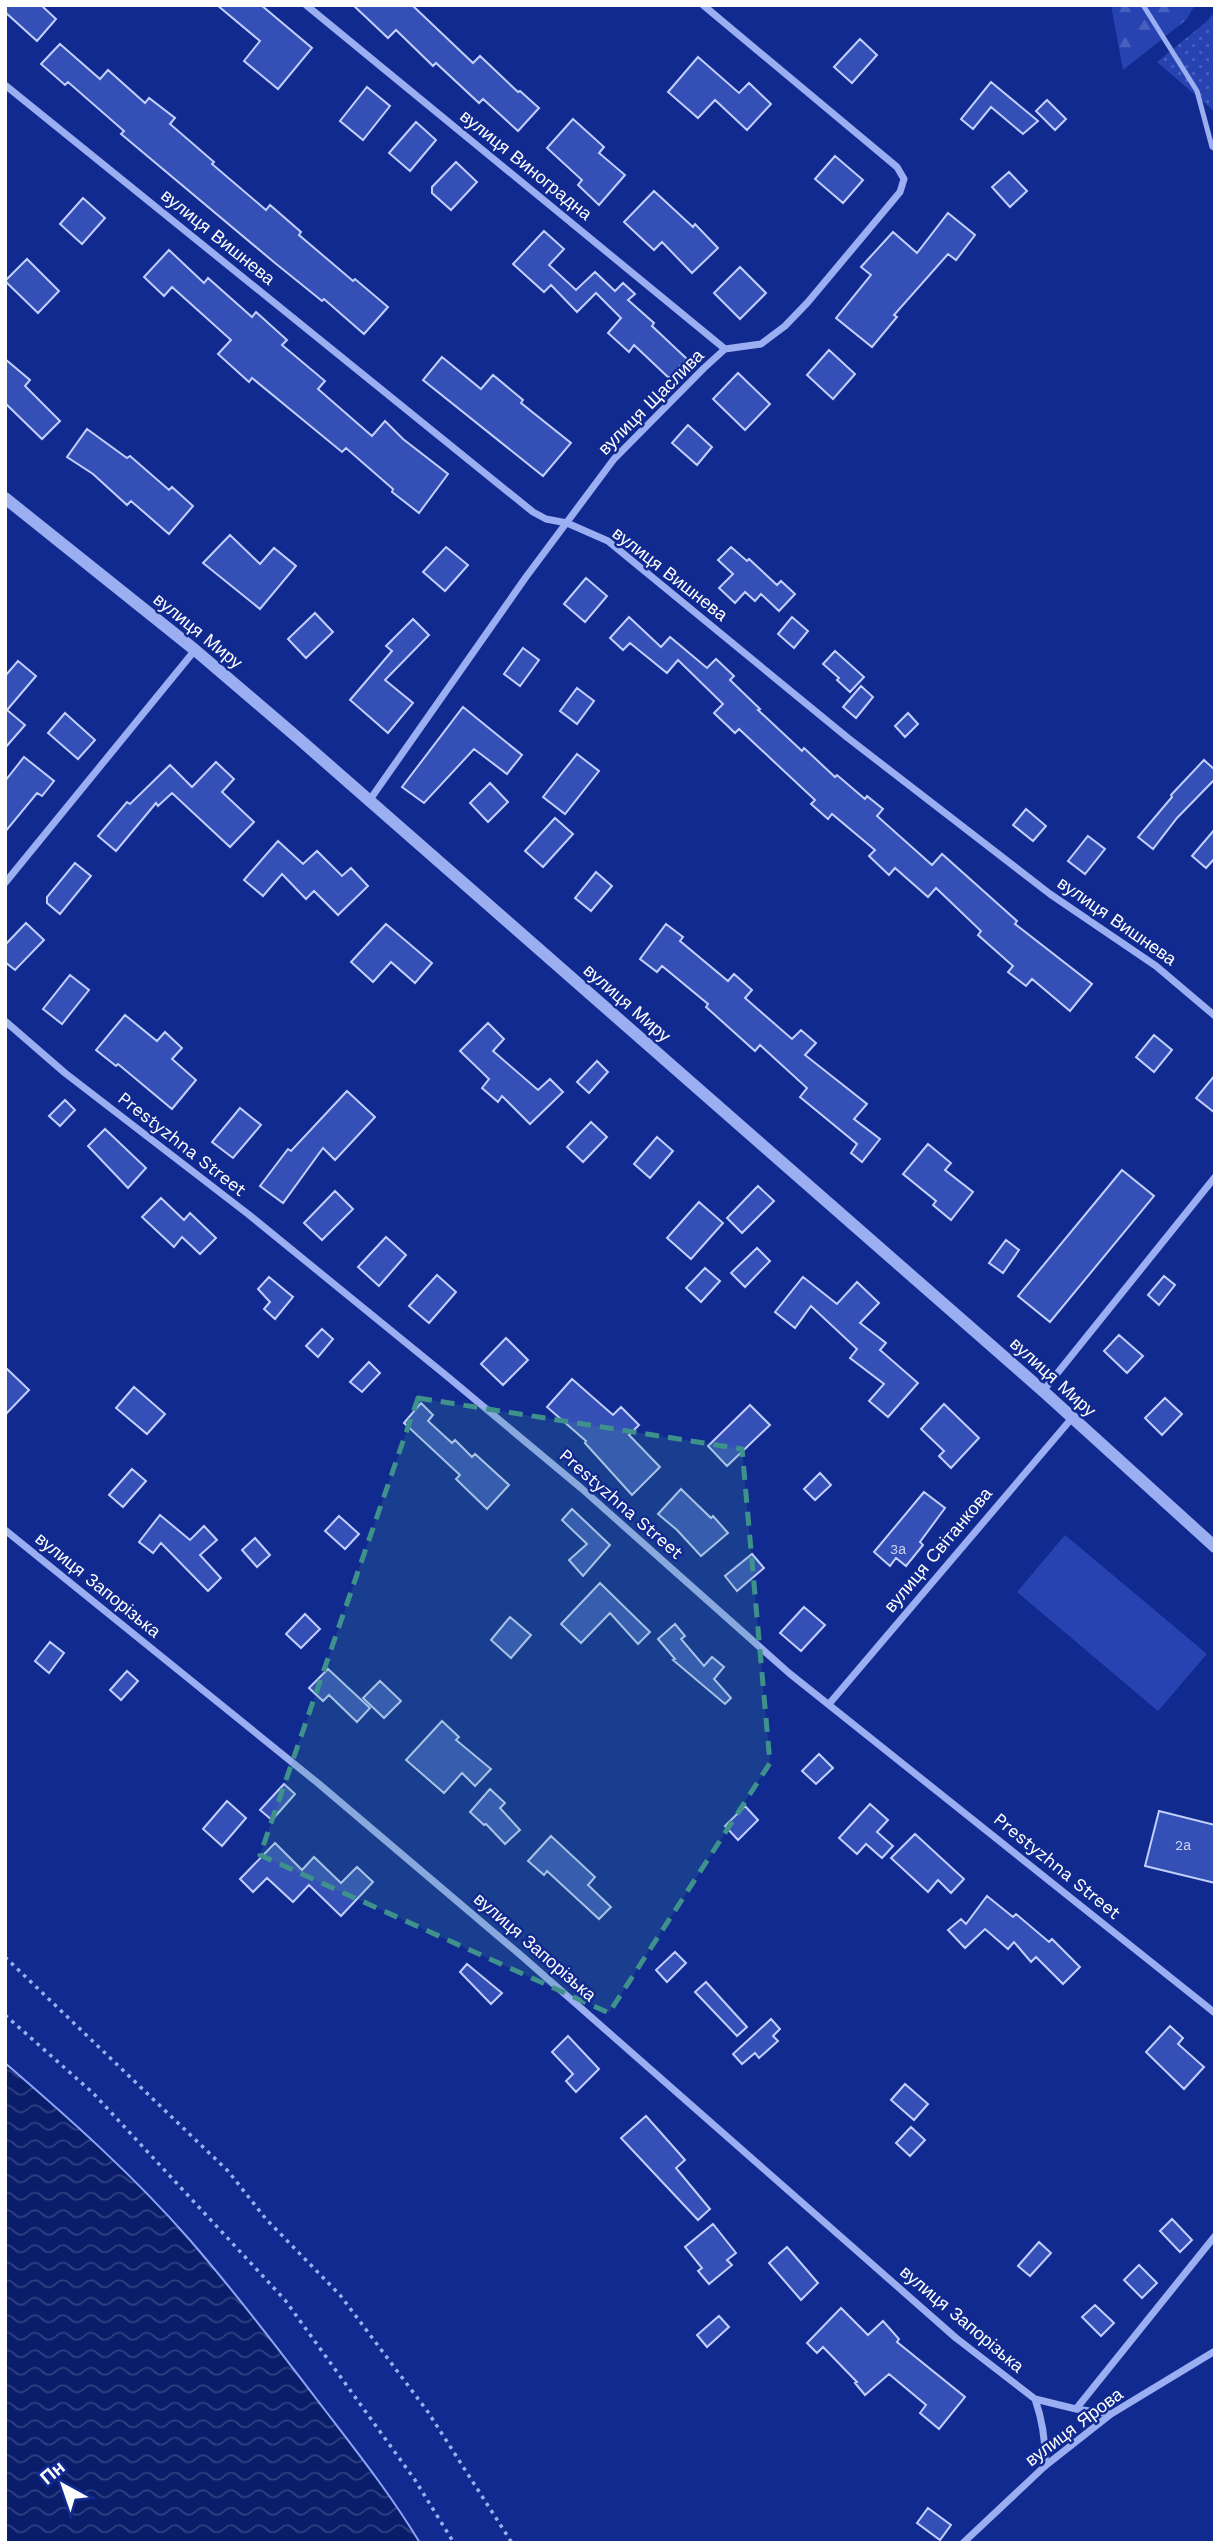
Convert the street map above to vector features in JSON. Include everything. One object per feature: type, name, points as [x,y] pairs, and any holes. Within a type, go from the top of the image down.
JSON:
[{"type":"street","name":"вулиця Виноградна","points":[[306,5],[725,349]]},
{"type":"street","name":"вулиця Щаслива","points":[[369,801],[526,577],[614,459],[725,349],[761,344],[785,326],[900,192],[904,179],[897,167],[703,5]]},
{"type":"street","name":"вулиця Вишнева","points":[[5,85],[533,512],[608,541],[859,747],[1050,894],[1156,966],[1215,1016]]},
{"type":"street","name":"вулиця Миру","points":[[5,498],[195,650],[1043,1391],[1215,1546]]},
{"type":"street","points":[[5,883],[195,650]]},
{"type":"street","name":"Prestyzhna Street","points":[[5,1021],[65,1073],[248,1214],[448,1377],[581,1488],[789,1673],[1215,2013]]},
{"type":"street","points":[[1043,1391],[1215,1177]]},
{"type":"street","name":"вулиця Світанкова","points":[[829,1704],[1072,1418]]},
{"type":"street","name":"вулиця Запорізька","points":[[5,1530],[320,1784],[524,1958],[956,2338],[1035,2399]]},
{"type":"street","points":[[1076,2409],[1215,2236]]},
{"type":"street","name":"вулиця Ярова","points":[[963,2543],[1045,2466],[1111,2414],[1215,2350]]},
{"type":"street","points":[[1035,2399],[1111,2414]]},
{"type":"street","points":[[1035,2399],[1046,2442],[1045,2466]]},
{"type":"lane","points":[[1143,5],[1197,91],[1212,147],[1215,149]]},
{"type":"path","points":[[5,1957],[228,2171],[266,2219],[340,2295],[428,2412],[512,2543]]},
{"type":"path","points":[[5,2015],[93,2093],[285,2300],[415,2480],[454,2543]]},
{"type":"highlighted area","points":[[418,1398],[742,1449],[770,1763],[609,2013],[260,1855]]},
{"type":"green space","points":[[1111,5],[1195,5],[1186,20],[1123,70]]},
{"type":"green space","points":[[1215,12],[1215,112],[1157,62]]},
{"type":"green space","points":[[1065,1535],[1207,1654],[1158,1711],[1017,1592]]},
{"type":"water","points":[[5,2063],[146,2192],[189,2239],[255,2319],[358,2453],[420,2543],[5,2543]]},
{"type":"building","points":[[5,5],[41,5],[56,19],[37,41],[5,12]]},
{"type":"building","points":[[217,5],[261,5],[312,48],[278,89],[244,61],[260,41]]},
{"type":"building","points":[[353,5],[412,5],[473,63],[480,56],[539,108],[518,131],[483,99],[479,103],[436,63],[433,66],[396,30],[388,38]]},
{"type":"building","points":[[860,39],[877,55],[852,83],[834,67]]},
{"type":"building","points":[[60,44],[100,79],[108,70],[145,103],[149,98],[175,118],[170,124],[214,162],[212,164],[266,210],[270,205],[301,232],[299,235],[388,307],[364,334],[324,299],[322,301],[121,134],[124,131],[68,82],[65,85],[41,64]]},
{"type":"building","points":[[698,57],[739,93],[749,83],[771,104],[747,130],[715,100],[698,118],[668,92]]},
{"type":"building","points":[[991,82],[1038,121],[1023,134],[991,107],[973,129],[961,119]]},
{"type":"building","points":[[367,87],[390,106],[363,140],[340,121]]},
{"type":"building","points":[[1047,100],[1066,119],[1055,130],[1036,111]]},
{"type":"building","points":[[573,119],[604,147],[599,153],[625,175],[599,205],[578,185],[582,180],[547,148]]},
{"type":"building","points":[[416,122],[436,140],[410,171],[389,153]]},
{"type":"building","points":[[835,156],[863,180],[843,203],[815,179]]},
{"type":"building","points":[[456,162],[477,182],[451,210],[432,193],[432,187]]},
{"type":"building","points":[[1009,172],[1027,191],[1010,207],[992,187]]},
{"type":"building","points":[[654,191],[693,227],[695,224],[718,248],[692,273],[662,242],[654,250],[624,222]]},
{"type":"building","points":[[83,198],[105,218],[82,244],[60,224]]},
{"type":"building","points":[[948,213],[975,235],[956,260],[948,254],[894,315],[897,317],[872,347],[836,318],[871,275],[861,267],[893,232],[917,253]]},
{"type":"building","points":[[544,231],[564,249],[549,265],[576,290],[595,272],[615,291],[623,283],[635,294],[628,300],[654,323],[652,326],[687,359],[669,378],[634,345],[629,352],[608,333],[621,318],[596,293],[577,312],[551,285],[544,292],[513,264]]},
{"type":"building","points":[[169,250],[204,283],[208,278],[252,317],[256,312],[287,340],[282,345],[325,381],[318,389],[372,436],[385,421],[403,439],[448,474],[419,513],[392,492],[393,489],[346,448],[342,452],[252,378],[249,382],[218,354],[231,340],[172,287],[164,296],[144,277]]},
{"type":"building","points":[[27,259],[59,291],[38,313],[5,281]]},
{"type":"building","points":[[740,267],[766,293],[740,319],[714,293]]},
{"type":"building","points":[[829,350],[855,374],[833,399],[807,375]]},
{"type":"building","points":[[442,357],[481,389],[493,375],[523,400],[521,403],[571,443],[543,476],[423,380]]},
{"type":"building","points":[[5,359],[30,380],[25,386],[60,421],[42,439],[5,403]]},
{"type":"building","points":[[738,373],[770,404],[745,430],[713,399]]},
{"type":"building","points":[[688,425],[712,447],[697,465],[672,443]]},
{"type":"building","points":[[87,429],[127,458],[130,456],[169,490],[172,487],[193,506],[169,534],[131,501],[127,505],[93,474],[67,457]]},
{"type":"building","points":[[230,535],[260,564],[274,548],[296,566],[260,609],[203,563]]},
{"type":"building","points":[[446,547],[468,565],[445,591],[423,572]]},
{"type":"building","points":[[731,547],[747,561],[749,559],[777,585],[781,581],[795,594],[779,611],[761,594],[755,601],[745,592],[735,603],[719,588],[733,574],[718,560]]},
{"type":"building","points":[[586,578],[607,596],[585,622],[564,604]]},
{"type":"building","points":[[315,613],[333,632],[306,658],[288,639]]},
{"type":"building","points":[[629,617],[661,647],[670,637],[707,668],[716,659],[734,676],[730,680],[760,709],[758,710],[802,751],[804,748],[835,777],[837,775],[865,799],[867,796],[883,809],[877,816],[932,865],[942,854],[1017,921],[1015,924],[1092,984],[1070,1011],[1032,979],[1026,986],[1008,972],[1013,966],[978,935],[981,931],[936,888],[928,897],[895,868],[889,875],[869,856],[875,850],[832,814],[828,819],[811,804],[815,800],[739,729],[735,733],[714,713],[723,704],[678,660],[667,673],[630,643],[623,650],[610,638]]},
{"type":"building","points":[[792,617],[808,631],[794,648],[778,634]]},
{"type":"building","points":[[413,619],[429,635],[385,680],[413,703],[388,733],[350,700],[392,651],[386,646]]},
{"type":"building","points":[[523,648],[539,660],[520,686],[504,674]]},
{"type":"building","points":[[835,651],[864,677],[850,692],[823,664]]},
{"type":"building","points":[[18,661],[36,676],[7,710],[25,725],[5,748],[5,676]]},
{"type":"building","points":[[861,686],[873,697],[856,718],[843,707]]},
{"type":"building","points":[[577,688],[594,701],[577,724],[560,711]]},
{"type":"building","points":[[463,707],[522,755],[507,774],[474,749],[424,803],[402,787]]},
{"type":"building","points":[[65,713],[95,740],[78,759],[48,733]]},
{"type":"building","points":[[908,713],[918,724],[905,737],[895,726]]},
{"type":"building","points":[[577,754],[599,771],[565,814],[543,797]]},
{"type":"building","points":[[24,757],[54,781],[42,796],[37,793],[5,832],[5,781]]},
{"type":"building","points":[[1204,760],[1215,770],[1215,779],[1177,818],[1153,849],[1138,837],[1171,795]]},
{"type":"building","points":[[216,762],[234,779],[222,792],[254,822],[230,847],[172,793],[158,806],[156,803],[116,851],[98,836],[127,802],[130,804],[170,765],[192,787]]},
{"type":"building","points":[[490,783],[508,802],[488,822],[470,803]]},
{"type":"building","points":[[1026,809],[1046,826],[1033,841],[1013,825]]},
{"type":"building","points":[[555,818],[573,834],[543,867],[525,851]]},
{"type":"building","points":[[1215,829],[1215,858],[1206,868],[1192,856]]},
{"type":"building","points":[[1088,836],[1105,849],[1085,874],[1068,861]]},
{"type":"building","points":[[278,841],[303,864],[317,851],[342,876],[351,868],[368,886],[338,915],[314,891],[306,899],[282,874],[263,896],[244,880]]},
{"type":"building","points":[[75,863],[91,876],[60,914],[47,903],[47,897]]},
{"type":"building","points":[[596,872],[612,886],[591,911],[575,898]]},
{"type":"building","points":[[26,923],[44,940],[15,970],[5,962],[5,945]]},
{"type":"building","points":[[386,924],[432,963],[415,983],[391,962],[373,982],[351,962]]},
{"type":"building","points":[[666,924],[683,937],[680,941],[728,981],[734,974],[752,990],[745,998],[792,1039],[801,1030],[816,1043],[805,1055],[867,1104],[854,1119],[880,1139],[862,1162],[851,1153],[857,1144],[800,1097],[807,1088],[760,1045],[755,1051],[706,1007],[708,1004],[662,966],[657,972],[640,959]]},
{"type":"building","points":[[70,975],[89,990],[62,1024],[43,1009]]},
{"type":"building","points":[[125,1015],[157,1041],[165,1032],[182,1048],[172,1059],[196,1080],[172,1109],[118,1064],[116,1066],[96,1050]]},
{"type":"building","points":[[488,1023],[504,1039],[493,1051],[538,1090],[550,1079],[563,1092],[530,1124],[502,1096],[498,1102],[482,1088],[489,1079],[460,1051]]},
{"type":"building","points":[[1154,1035],[1172,1050],[1154,1072],[1136,1057]]},
{"type":"building","points":[[597,1061],[608,1072],[589,1093],[577,1082]]},
{"type":"building","points":[[1215,1075],[1215,1113],[1196,1098]]},
{"type":"building","points":[[347,1091],[375,1117],[335,1160],[323,1148],[283,1203],[260,1186],[288,1149],[291,1151]]},
{"type":"building","points":[[65,1100],[75,1110],[60,1126],[49,1116]]},
{"type":"building","points":[[240,1108],[261,1125],[233,1158],[212,1142]]},
{"type":"building","points":[[591,1122],[607,1137],[583,1162],[567,1147]]},
{"type":"building","points":[[105,1129],[146,1168],[128,1188],[88,1146]]},
{"type":"building","points":[[657,1137],[673,1151],[650,1178],[634,1164]]},
{"type":"building","points":[[928,1144],[951,1163],[945,1170],[973,1192],[951,1220],[933,1205],[936,1201],[903,1174]]},
{"type":"building","points":[[1122,1170],[1154,1196],[1050,1322],[1018,1296]]},
{"type":"building","points":[[758,1186],[774,1201],[742,1233],[727,1218]]},
{"type":"building","points":[[335,1191],[353,1209],[322,1240],[304,1223]]},
{"type":"building","points":[[161,1198],[184,1220],[190,1213],[216,1238],[200,1254],[182,1237],[174,1247],[142,1217]]},
{"type":"building","points":[[699,1202],[723,1223],[691,1259],[667,1238]]},
{"type":"building","points":[[386,1237],[406,1255],[379,1286],[358,1267]]},
{"type":"building","points":[[1006,1240],[1019,1250],[1003,1273],[989,1263]]},
{"type":"building","points":[[757,1248],[770,1261],[745,1287],[731,1273]]},
{"type":"building","points":[[705,1268],[720,1281],[701,1302],[686,1288]]},
{"type":"building","points":[[437,1275],[456,1292],[429,1323],[409,1306]]},
{"type":"building","points":[[1164,1276],[1175,1285],[1159,1305],[1148,1295]]},
{"type":"building","points":[[269,1277],[293,1297],[275,1319],[264,1309],[270,1302],[258,1289]]},
{"type":"building","points":[[803,1277],[837,1304],[857,1282],[879,1303],[860,1323],[886,1343],[880,1350],[918,1383],[888,1417],[869,1401],[884,1384],[850,1358],[857,1349],[811,1306],[795,1328],[775,1312]]},
{"type":"building","points":[[322,1329],[333,1339],[318,1357],[306,1346]]},
{"type":"building","points":[[1119,1335],[1143,1356],[1127,1373],[1104,1351]]},
{"type":"building","points":[[506,1338],[528,1360],[503,1385],[481,1364]]},
{"type":"building","points":[[369,1362],[380,1373],[362,1392],[350,1382]]},
{"type":"building","points":[[5,1367],[29,1390],[5,1415]]},
{"type":"building","points":[[572,1379],[613,1415],[621,1407],[639,1425],[629,1435],[660,1467],[632,1495],[586,1441],[547,1407]]},
{"type":"building","points":[[134,1387],[165,1414],[147,1434],[116,1408]]},
{"type":"building","points":[[1165,1398],[1182,1414],[1162,1435],[1145,1418]]},
{"type":"building","points":[[421,1403],[433,1415],[428,1421],[452,1443],[455,1440],[472,1457],[475,1454],[509,1485],[487,1509],[456,1479],[460,1475],[404,1423]]},
{"type":"building","points":[[944,1404],[979,1438],[951,1468],[939,1456],[944,1451],[921,1429]]},
{"type":"building","points":[[750,1405],[770,1425],[727,1466],[708,1446]]},
{"type":"building","points":[[132,1469],[146,1481],[123,1507],[109,1495]]},
{"type":"building","points":[[820,1473],[831,1485],[815,1500],[804,1489]]},
{"type":"building","points":[[681,1489],[711,1518],[713,1516],[728,1533],[701,1556],[658,1514]]},
{"type":"building","points":[[924,1492],[945,1508],[920,1542],[923,1545],[906,1566],[896,1558],[890,1566],[874,1552]]},
{"type":"building","points":[[572,1509],[610,1545],[583,1576],[569,1560],[587,1544],[562,1520]]},
{"type":"building","points":[[160,1515],[190,1540],[204,1526],[217,1540],[200,1555],[221,1578],[208,1591],[161,1543],[153,1553],[139,1542]]},
{"type":"building","points":[[339,1516],[359,1534],[345,1549],[325,1531]]},
{"type":"building","points":[[255,1538],[270,1555],[257,1567],[242,1550]]},
{"type":"building","points":[[752,1554],[764,1568],[737,1591],[725,1576]]},
{"type":"building","points":[[600,1583],[650,1632],[638,1644],[610,1613],[581,1643],[561,1624]]},
{"type":"building","points":[[804,1607],[825,1625],[801,1651],[780,1633]]},
{"type":"building","points":[[305,1614],[320,1629],[301,1648],[286,1634]]},
{"type":"building","points":[[510,1617],[531,1635],[511,1658],[491,1640]]},
{"type":"building","points":[[675,1624],[685,1636],[681,1639],[704,1666],[712,1657],[724,1667],[714,1679],[731,1698],[725,1704],[673,1660],[675,1659],[658,1639]]},
{"type":"building","points":[[50,1642],[64,1653],[49,1673],[35,1661]]},
{"type":"building","points":[[328,1669],[370,1708],[357,1722],[329,1695],[323,1701],[309,1688]]},
{"type":"building","points":[[127,1671],[138,1681],[121,1700],[110,1690]]},
{"type":"building","points":[[380,1681],[401,1701],[384,1718],[363,1698]]},
{"type":"building","points":[[442,1721],[459,1737],[456,1740],[491,1769],[475,1786],[462,1773],[444,1793],[406,1760]]},
{"type":"building","points":[[819,1754],[833,1768],[816,1784],[802,1771]]},
{"type":"building","points":[[284,1784],[295,1794],[272,1820],[260,1810]]},
{"type":"building","points":[[490,1789],[505,1803],[500,1808],[520,1830],[505,1844],[470,1812]]},
{"type":"building","points":[[227,1801],[246,1818],[222,1846],[203,1829]]},
{"type":"building","points":[[870,1804],[888,1820],[877,1832],[893,1846],[882,1858],[866,1844],[857,1854],[839,1838]]},
{"type":"building","points":[[745,1806],[758,1820],[738,1840],[725,1826]]},
{"type":"building","points":[[1159,1811],[1215,1825],[1215,1883],[1145,1866]]},
{"type":"building","points":[[915,1834],[964,1879],[951,1893],[938,1880],[928,1892],[891,1858]]},
{"type":"building","points":[[551,1836],[595,1877],[588,1885],[611,1907],[599,1919],[547,1871],[544,1875],[528,1861]]},
{"type":"building","points":[[275,1843],[302,1870],[314,1857],[341,1883],[357,1867],[373,1882],[341,1916],[309,1885],[293,1902],[267,1878],[253,1892],[240,1879]]},
{"type":"building","points":[[987,1896],[1013,1917],[1016,1914],[1049,1942],[1052,1939],[1080,1967],[1063,1984],[1036,1957],[1031,1962],[1014,1942],[1008,1949],[985,1929],[965,1948],[948,1930],[961,1919],[966,1924]]},
{"type":"building","points":[[675,1952],[686,1963],[667,1982],[656,1970]]},
{"type":"building","points":[[467,1964],[502,1993],[491,2004],[460,1972]]},
{"type":"building","points":[[706,1982],[747,2027],[737,2036],[695,1992]]},
{"type":"building","points":[[771,2019],[780,2029],[773,2036],[778,2041],[759,2058],[755,2053],[742,2064],[733,2054]]},
{"type":"building","points":[[1170,2026],[1183,2038],[1178,2044],[1204,2067],[1184,2089],[1146,2052]]},
{"type":"building","points":[[568,2036],[599,2069],[576,2092],[566,2081],[573,2074],[552,2052]]},
{"type":"building","points":[[905,2084],[928,2104],[914,2120],[891,2100]]},
{"type":"building","points":[[646,2116],[685,2160],[676,2168],[710,2209],[698,2220],[621,2138]]},
{"type":"building","points":[[911,2127],[925,2140],[910,2156],[896,2143]]},
{"type":"building","points":[[1172,2219],[1192,2240],[1180,2252],[1160,2231]]},
{"type":"building","points":[[713,2224],[736,2253],[727,2260],[732,2265],[709,2284],[698,2271],[702,2268],[685,2247]]},
{"type":"building","points":[[1039,2242],[1051,2253],[1030,2276],[1018,2266]]},
{"type":"building","points":[[787,2247],[818,2283],[801,2300],[769,2263]]},
{"type":"building","points":[[1139,2265],[1157,2283],[1142,2298],[1124,2280]]},
{"type":"building","points":[[1095,2305],[1114,2323],[1101,2336],[1082,2317]]},
{"type":"building","points":[[841,2308],[868,2335],[883,2321],[899,2339],[897,2342],[965,2397],[939,2429],[920,2413],[926,2405],[889,2374],[865,2395],[855,2383],[857,2382],[823,2347],[817,2353],[807,2343]]},
{"type":"building","points":[[719,2316],[729,2327],[707,2347],[697,2335]]},
{"type":"building","points":[[928,2508],[951,2525],[940,2540],[917,2523]]}]
